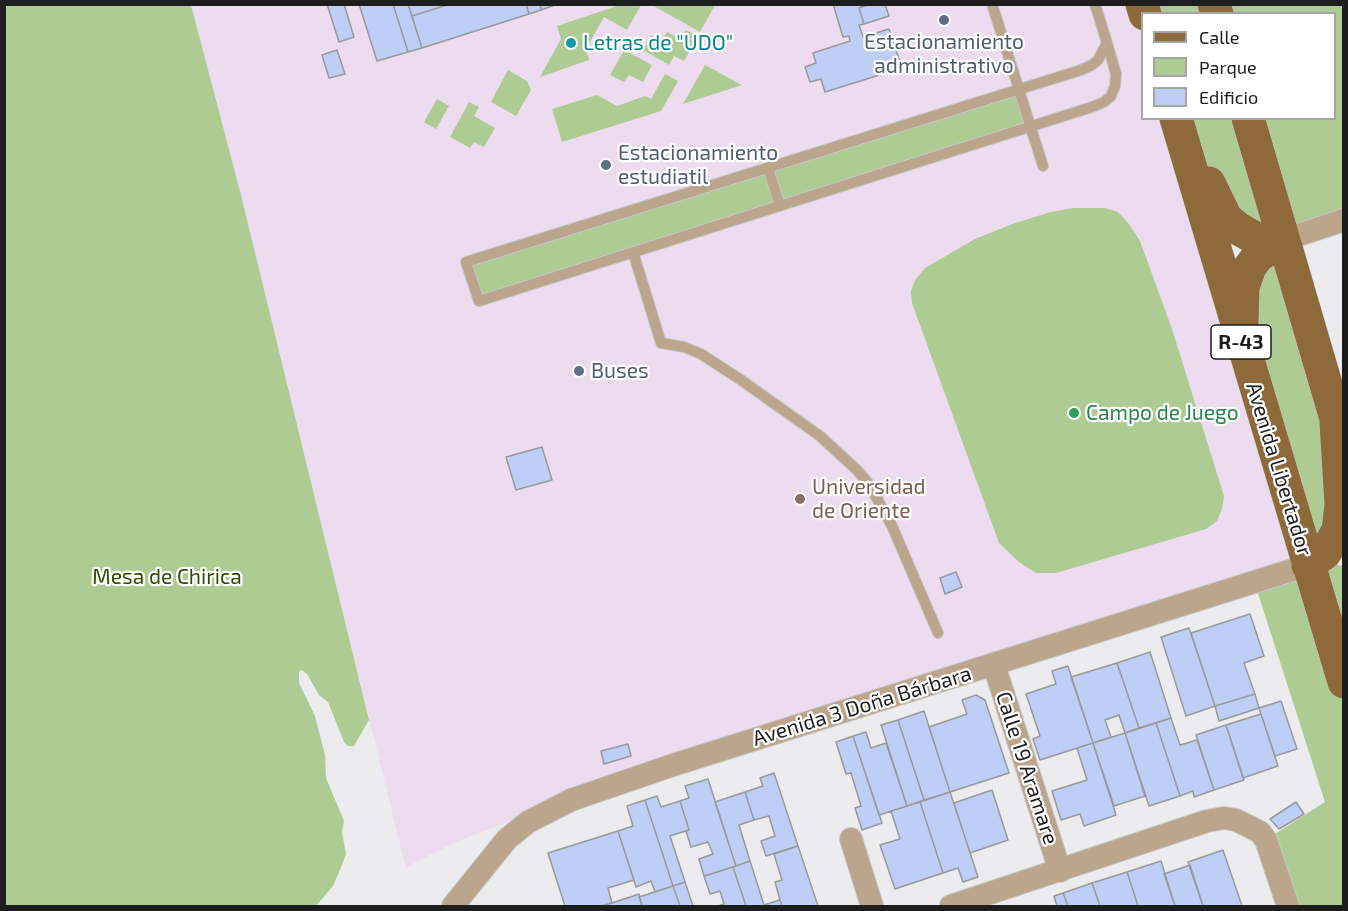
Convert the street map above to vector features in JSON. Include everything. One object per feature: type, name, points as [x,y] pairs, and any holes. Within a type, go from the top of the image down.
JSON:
[{"type":"main road","name":"Avenida Libertador","points":[[1177,120],[1344,682]]},
{"type":"main road","points":[[1189,120],[1208,181],[1226,218],[1255,238],[1269,241],[1283,240]]},
{"type":"main road","points":[[1249,120],[1340,432],[1341,505],[1338,530],[1325,553],[1308,566]]},
{"type":"main road","points":[[1242,345],[1243,287],[1250,267],[1258,256],[1283,240]]},
{"type":"main road","points":[[1308,566],[1327,562],[1344,566]]},
{"type":"street","points":[[1283,240],[1344,220]]},
{"type":"street","points":[[1315,350],[1344,381]]},
{"type":"street","name":"Avenida 3 Doña Bárbara","points":[[453,906],[507,839],[533,819],[571,800],[673,765],[1308,566]]},
{"type":"street","name":"Calle 19 Aramare","points":[[994,665],[1060,871]]},
{"type":"street","points":[[951,906],[1207,821],[1224,818],[1246,824],[1260,832],[1266,840],[1288,906]]},
{"type":"street","points":[[851,839],[872,906]]},
{"type":"lane","points":[[992,4],[1042,166]]},
{"type":"lane","points":[[1095,4],[1107,43],[1116,74],[1115,86],[1104,102],[479,301],[466,262],[1092,65],[1098,60],[1107,43]]},
{"type":"lane","points":[[768,168],[780,206]]},
{"type":"lane","points":[[633,252],[661,343],[684,347],[700,354],[741,380],[820,436],[869,484],[906,555],[938,633]]},
{"type":"shaded area","name":"Universidad de Oriente","points":[[191,5],[1139,5],[1141,14],[1141,120],[1172,120],[1305,563],[606,785],[458,841],[406,869],[241,195]]},
{"type":"green space","name":"Mesa de Chirica","points":[[5,4],[191,5],[241,195],[369,720],[354,746],[348,746],[344,742],[328,702],[319,695],[307,674],[302,670],[299,672],[299,683],[315,716],[325,755],[326,778],[344,821],[342,832],[346,854],[333,886],[316,906],[5,906]]},
{"type":"green space","points":[[620,5],[641,5],[627,30],[604,17],[586,49],[589,60],[540,77],[561,39],[557,26]]},
{"type":"green space","points":[[652,5],[715,5],[700,32]]},
{"type":"green space","points":[[1142,5],[1343,5],[1343,220],[1284,240],[1315,350],[1343,381],[1343,446],[1327,562],[1343,566],[1343,682],[1242,345],[1258,256],[1226,218],[1188,120],[1336,120],[1336,12],[1144,12]]},
{"type":"green space","points":[[686,30],[698,36],[684,61],[674,56],[669,65],[643,50],[651,35],[662,41],[667,32],[680,39]]},
{"type":"green space","points":[[624,50],[652,65],[643,82],[629,75],[624,82],[610,75]]},
{"type":"green space","points":[[705,65],[742,85],[683,104]]},
{"type":"green space","points":[[508,70],[527,81],[531,90],[516,116],[491,102]]},
{"type":"green space","points":[[665,74],[678,81],[661,111],[562,142],[552,109],[597,95],[617,106],[645,96],[651,99]]},
{"type":"green space","points":[[1017,93],[1027,125],[781,203],[771,169]]},
{"type":"green space","points":[[437,99],[449,106],[436,129],[424,122]]},
{"type":"green space","points":[[469,102],[479,107],[474,116],[495,128],[484,147],[474,142],[470,148],[450,137]]},
{"type":"green space","points":[[767,170],[777,204],[480,299],[469,263]]},
{"type":"green space","name":"Campo de Juego","points":[[1073,208],[1105,208],[1118,212],[1140,241],[1172,329],[1224,496],[1217,521],[1206,529],[1056,573],[1036,573],[1019,562],[999,543],[912,303],[911,291],[915,280],[925,268],[975,239],[1015,223]]},
{"type":"green space","points":[[1308,567],[1343,685],[1343,906],[1289,906],[1267,839],[1325,802],[1255,584]]},
{"type":"building","points":[[327,4],[344,4],[354,37],[339,42]]},
{"type":"building","points":[[359,4],[393,4],[408,52],[377,61]]},
{"type":"building","points":[[393,4],[408,4],[422,48],[408,52]]},
{"type":"building","points":[[408,4],[450,4],[412,16]]},
{"type":"building","points":[[450,4],[526,4],[529,14],[422,48],[412,16]]},
{"type":"building","points":[[526,4],[540,4],[541,10],[529,14]]},
{"type":"building","points":[[540,4],[558,4],[541,10]]},
{"type":"building","points":[[833,4],[867,4],[859,8],[864,24],[859,25],[863,37],[889,29],[902,68],[825,92],[821,79],[810,82],[805,67],[816,63],[813,53],[850,41],[849,36],[843,37]]},
{"type":"building","points":[[871,4],[885,4],[889,16],[864,24],[859,8]]},
{"type":"building","points":[[337,50],[345,74],[329,78],[322,55]]},
{"type":"building","points":[[542,447],[552,480],[516,490],[506,457]]},
{"type":"building","points":[[956,572],[962,587],[945,594],[940,578]]},
{"type":"building","points":[[1250,614],[1264,656],[1244,663],[1255,694],[1215,706],[1191,633]]},
{"type":"building","points":[[1189,628],[1215,706],[1186,716],[1161,637]]},
{"type":"building","points":[[1150,652],[1171,718],[1139,728],[1117,663]]},
{"type":"building","points":[[1117,663],[1139,728],[1125,733],[1119,715],[1105,720],[1111,737],[1093,743],[1071,677]]},
{"type":"building","points":[[1068,666],[1093,743],[1040,760],[1033,739],[1040,736],[1026,694],[1056,684],[1052,671]]},
{"type":"building","points":[[1255,694],[1259,708],[1219,721],[1215,706]]},
{"type":"building","points":[[976,695],[985,700],[1009,773],[950,792],[929,727],[967,714],[962,700]]},
{"type":"building","points":[[1281,701],[1297,749],[1275,756],[1259,708]]},
{"type":"building","points":[[924,711],[950,792],[924,800],[898,720]]},
{"type":"building","points":[[1261,714],[1278,766],[1243,778],[1226,725]]},
{"type":"building","points":[[1171,718],[1180,745],[1197,740],[1214,790],[1194,797],[1193,791],[1180,796],[1156,723]]},
{"type":"building","points":[[898,720],[924,800],[907,806],[881,725]]},
{"type":"building","points":[[1156,723],[1180,796],[1149,806],[1125,733]]},
{"type":"building","points":[[1226,725],[1244,780],[1214,790],[1196,735]]},
{"type":"building","points":[[866,732],[871,748],[886,743],[907,806],[879,815],[853,736]]},
{"type":"building","points":[[1125,733],[1145,796],[1114,806],[1093,743]]},
{"type":"building","points":[[853,736],[882,823],[862,830],[855,808],[861,806],[851,773],[846,774],[836,742]]},
{"type":"building","points":[[1093,743],[1116,815],[1084,826],[1080,814],[1061,820],[1052,791],[1087,780],[1077,748]]},
{"type":"building","points":[[628,744],[631,756],[604,764],[601,751]]},
{"type":"building","points":[[774,773],[798,846],[766,856],[761,841],[775,836],[769,816],[754,820],[745,792],[763,786],[760,778]]},
{"type":"building","points":[[708,779],[736,866],[704,876],[699,859],[713,854],[708,842],[691,847],[686,831],[689,830],[680,801],[689,798],[685,786]]},
{"type":"building","points":[[992,790],[1008,840],[970,853],[954,803]]},
{"type":"building","points":[[745,792],[754,820],[739,825],[750,861],[736,866],[715,802]]},
{"type":"building","points":[[950,792],[978,877],[963,882],[958,868],[943,873],[920,802]]},
{"type":"building","points":[[657,796],[661,807],[680,801],[689,830],[670,836],[685,882],[673,886],[645,800]]},
{"type":"building","points":[[645,800],[673,886],[655,892],[651,881],[636,887],[618,831],[633,826],[627,806]]},
{"type":"building","points":[[920,802],[943,873],[895,889],[880,845],[900,839],[891,811]]},
{"type":"building","points":[[1296,802],[1304,814],[1279,829],[1270,819]]},
{"type":"building","points":[[618,831],[634,880],[608,888],[612,903],[601,906],[565,906],[548,853]]},
{"type":"building","points":[[798,846],[818,906],[782,906],[780,900],[775,882],[782,880],[774,854]]},
{"type":"building","points":[[1223,850],[1242,906],[1203,906],[1188,862]]},
{"type":"building","points":[[750,861],[764,905],[780,900],[782,906],[746,906],[733,867]]},
{"type":"building","points":[[1161,861],[1175,906],[1138,906],[1127,872]]},
{"type":"building","points":[[1190,865],[1203,906],[1175,906],[1164,874]]},
{"type":"building","points":[[733,867],[746,906],[718,906],[724,904],[720,891],[710,894],[704,876]]},
{"type":"building","points":[[1127,872],[1138,906],[1100,906],[1092,883]]},
{"type":"building","points":[[685,882],[693,906],[680,906],[673,886]]},
{"type":"building","points":[[1092,883],[1100,906],[1068,906],[1063,893]]},
{"type":"building","points":[[673,886],[680,906],[642,906],[639,897]]},
{"type":"building","points":[[1063,893],[1068,906],[1057,906],[1054,896]]},
{"type":"building","points":[[639,894],[642,906],[601,906],[612,903]]},
{"type":"place","name":"Estacionamiento administrativo","points":[[944,20]]},
{"type":"place","name":"Letras de \"UDO\"","points":[[571,43]]},
{"type":"place","name":"Estacionamiento estudiatil","points":[[606,165]]},
{"type":"place","name":"Buses","points":[[579,371]]},
{"type":"place","name":"Campo de Juego","points":[[1074,413]]},
{"type":"place","name":"Universidad de Oriente","points":[[800,499]]}]
